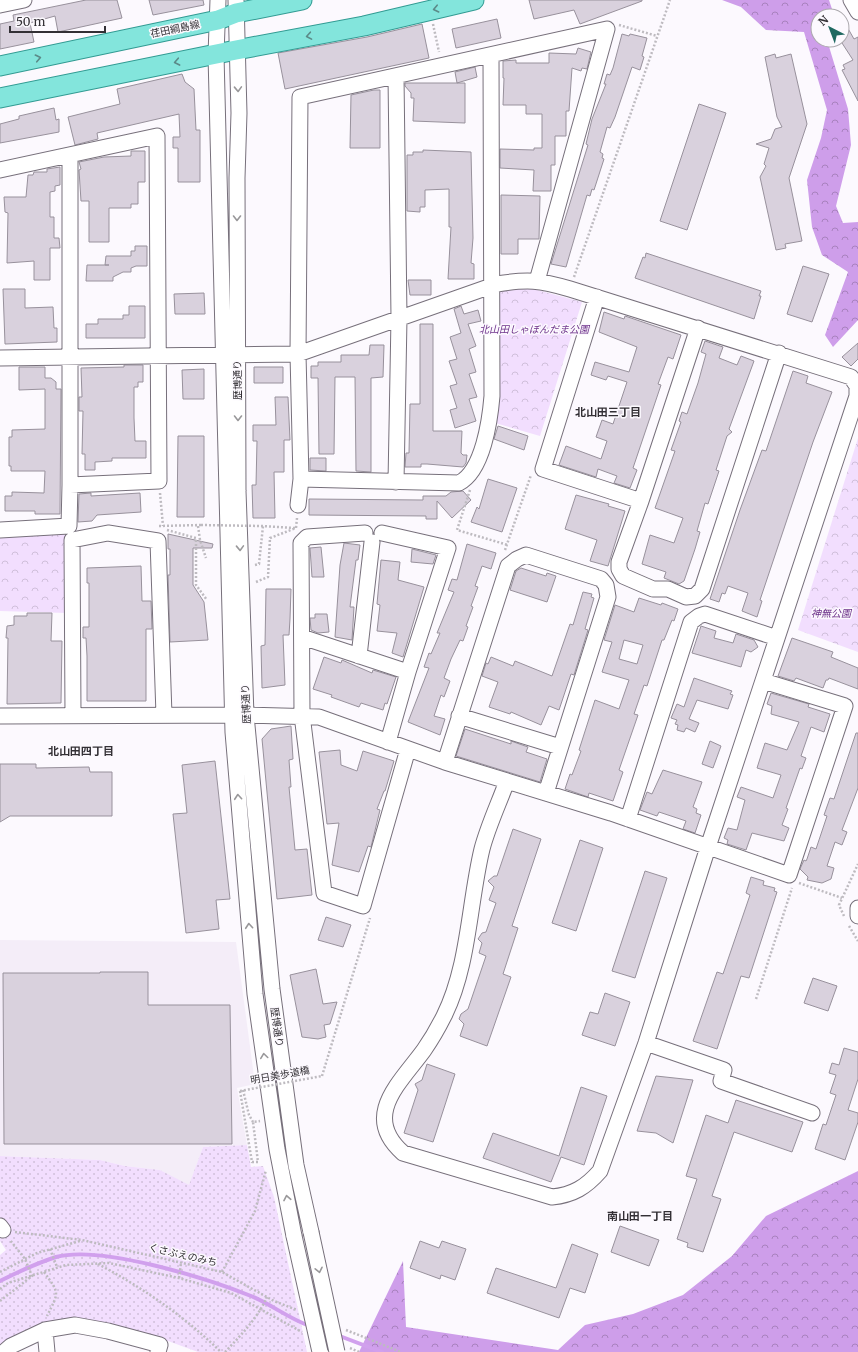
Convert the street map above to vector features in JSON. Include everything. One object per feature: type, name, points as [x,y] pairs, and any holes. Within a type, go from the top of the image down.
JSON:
[{"type":"main road","name":"荏田綱島線","points":[[0,66],[218,20],[236,6],[302,0]]},
{"type":"main road","points":[[0,98],[236,50],[364,26],[474,0]]},
{"type":"street","points":[[0,5],[24,0]]},
{"type":"street","name":"歴博通り","points":[[218,0],[216,55],[230,353],[239,715],[255,994],[277,1149],[294,1236],[320,1352]]},
{"type":"street","points":[[851,0],[858,12]]},
{"type":"street","name":"歴博通り","points":[[230,353],[239,113],[236,50],[236,6]]},
{"type":"street","points":[[298,505],[301,478],[298,354],[300,97],[491,56],[607,29],[537,281]]},
{"type":"street","points":[[301,478],[459,483],[466,479],[474,469],[490,422],[492,396],[493,285],[491,56]]},
{"type":"street","points":[[396,76],[399,318],[396,482]]},
{"type":"street","points":[[0,170],[157,136],[159,481],[70,484]]},
{"type":"street","points":[[0,530],[69,526],[70,155]]},
{"type":"street","points":[[0,358],[158,356],[230,353],[298,354],[493,285],[527,279],[597,297],[779,353],[851,377],[857,383],[857,396],[762,681],[646,1043],[600,1171],[588,1184],[565,1196],[552,1197],[403,1153],[394,1145],[387,1134],[384,1116],[391,1092],[424,1049],[443,1017],[456,990],[482,848],[507,781]]},
{"type":"street","points":[[597,297],[543,470],[641,501]]},
{"type":"street","points":[[698,328],[641,501],[619,562],[623,576],[653,589],[668,589],[686,598],[695,596],[702,589],[779,353]]},
{"type":"street","points":[[73,716],[72,540],[108,533],[158,541],[164,715]]},
{"type":"street","points":[[388,742],[408,672],[448,548],[373,536],[302,533],[302,715],[324,893],[363,906],[408,749]]},
{"type":"street","points":[[359,656],[373,536]]},
{"type":"street","points":[[445,762],[508,566],[517,559],[526,555],[601,579],[606,585],[608,598],[546,793]]},
{"type":"street","points":[[628,819],[691,622],[699,616],[705,614],[777,638]]},
{"type":"street","points":[[302,637],[408,672]]},
{"type":"street","points":[[0,716],[302,715],[319,717],[445,762],[628,819],[789,875],[844,706],[762,681]]},
{"type":"street","name":"歴博通り","points":[[239,715],[272,989],[296,1165],[340,1349]]},
{"type":"street","points":[[459,716],[560,747]]},
{"type":"street","points":[[858,908],[858,916]]},
{"type":"street","points":[[646,1043],[724,1070],[721,1081],[812,1113]]},
{"type":"street","points":[[4,1352],[11,1346],[45,1330],[75,1325],[108,1331],[160,1345],[158,1352]]},
{"type":"street","points":[[45,1330],[47,1352]]},
{"type":"path","points":[[570,289],[670,0]]},
{"type":"path","points":[[607,29],[620,25],[657,36]]},
{"type":"path","points":[[433,26],[436,38]]},
{"type":"path","points":[[466,479],[470,484],[471,492],[457,530],[507,545],[519,547],[526,555]]},
{"type":"path","points":[[159,481],[162,526]]},
{"type":"path","points":[[507,545],[529,482]]},
{"type":"path","points":[[200,525],[200,540],[206,558]]},
{"type":"path","points":[[207,600],[196,585],[196,538],[155,526],[262,526],[302,533]]},
{"type":"path","points":[[255,565],[259,564],[262,526]]},
{"type":"path","points":[[256,582],[268,577],[270,538],[302,533]]},
{"type":"path","points":[[196,541],[200,540]]},
{"type":"path","points":[[756,999],[794,881],[842,898]]},
{"type":"path","name":"明日美歩道橋","points":[[241,1090],[322,1076],[371,913],[363,906]]},
{"type":"path","points":[[241,1090],[249,1115],[253,1122],[258,1162],[252,1162],[241,1090]]},
{"type":"path","points":[[253,1122],[260,1121]]},
{"type":"path","points":[[222,1272],[255,1211],[266,1170]]},
{"type":"path","points":[[1,1228],[82,1240]]},
{"type":"path","points":[[1,1228],[25,1259],[32,1276]]},
{"type":"path","name":"くさぶえのみち","points":[[0,1272],[25,1259],[50,1249],[82,1240],[222,1272],[267,1297],[303,1313]]},
{"type":"path","points":[[50,1249],[57,1268]]},
{"type":"path","points":[[97,1263],[164,1303],[190,1323],[220,1352]]},
{"type":"path","points":[[0,1289],[8,1283],[66,1265],[109,1263],[179,1278],[231,1293],[309,1334]]},
{"type":"path","points":[[179,1278],[181,1263]]},
{"type":"path","points":[[44,1272],[56,1288],[57,1295],[44,1322],[45,1330]]},
{"type":"path","points":[[0,1301],[32,1276]]},
{"type":"path","points":[[226,1352],[248,1328],[262,1309],[267,1297]]},
{"type":"path","points":[[339,1327],[401,1352]]},
{"type":"path","points":[[340,1349],[359,1352]]},
{"type":"shaded area","points":[[0,940],[236,942],[255,1084],[237,1088],[247,1145],[203,1147],[189,1186],[160,1170],[125,1166],[100,1160],[0,1156]]},
{"type":"green space","points":[[722,0],[829,0],[832,8],[810,8],[810,48],[829,48],[848,109],[851,145],[836,206],[843,223],[858,222],[858,320],[833,347],[825,335],[848,272],[822,255],[812,227],[807,180],[821,138],[827,110],[804,32],[766,30],[741,7]]},
{"type":"green space","name":"北山田しゃぼんだま公園","points":[[530,288],[582,302],[540,436],[495,423],[497,289]]},
{"type":"green space","name":"神無公園","points":[[858,438],[858,652],[798,630]]},
{"type":"green space","points":[[62,532],[68,539],[67,613],[0,611],[0,537]]},
{"type":"green space","points":[[247,1145],[251,1167],[263,1166],[274,1197],[307,1352],[198,1352],[168,1341],[90,1322],[0,1347],[0,1255],[6,1250],[0,1241],[0,1156],[100,1160],[125,1166],[160,1170],[189,1185],[203,1147]]},
{"type":"green space","points":[[858,1171],[858,1352],[359,1352],[403,1261],[406,1327],[558,1350],[585,1325],[633,1314],[683,1295],[732,1256],[766,1216]]},
{"type":"building","points":[[86,0],[117,0],[122,18],[58,32],[55,16],[30,23],[34,42],[0,49],[0,24],[14,21],[13,15]]},
{"type":"building","points":[[149,0],[203,0],[204,5],[153,15]]},
{"type":"building","points":[[529,0],[642,1],[580,24],[574,10],[534,19]]},
{"type":"building","points":[[497,19],[501,38],[456,48],[452,29]]},
{"type":"building","points":[[422,24],[429,58],[285,89],[278,53],[367,37]]},
{"type":"building","points":[[850,32],[854,39],[858,37],[858,101],[842,70],[845,69],[843,65],[853,60],[845,48],[850,48]]},
{"type":"building","points":[[622,34],[629,36],[630,34],[647,38],[640,70],[632,67],[615,117],[610,128],[607,127],[600,152],[603,154],[602,158],[604,159],[594,190],[592,189],[590,196],[587,195],[566,267],[551,264],[588,145],[586,144],[592,119],[606,84],[604,84],[607,74],[610,75],[613,68]]},
{"type":"building","points":[[578,48],[591,52],[587,69],[582,68],[581,71],[572,68],[569,111],[566,111],[566,136],[555,136],[555,165],[551,165],[551,191],[533,191],[534,170],[500,168],[500,149],[534,150],[534,148],[542,148],[542,114],[526,114],[526,105],[503,105],[503,61],[516,60],[516,63],[549,63],[549,53],[576,54]]},
{"type":"building","points":[[775,54],[776,58],[791,54],[807,124],[789,178],[802,241],[785,244],[786,248],[776,250],[760,177],[766,166],[764,164],[769,148],[756,144],[771,139],[775,129],[782,127],[777,117],[765,57]]},
{"type":"building","points":[[475,67],[477,77],[457,83],[455,72]]},
{"type":"building","points":[[182,74],[185,82],[194,89],[196,130],[200,130],[200,182],[178,182],[178,148],[173,148],[173,137],[180,137],[179,114],[97,133],[98,139],[75,145],[68,117],[120,104],[117,89]]},
{"type":"building","points":[[405,83],[465,83],[465,123],[413,121],[414,98],[411,98],[411,93],[405,86]]},
{"type":"building","points":[[380,90],[380,148],[350,148],[351,95]]},
{"type":"building","points":[[699,104],[726,113],[687,230],[660,221]]},
{"type":"building","points":[[54,108],[56,120],[59,119],[59,132],[0,143],[0,124],[19,119],[19,116]]},
{"type":"building","points":[[423,150],[471,152],[473,238],[471,263],[474,264],[474,279],[448,279],[451,227],[449,227],[449,189],[425,190],[425,207],[420,207],[420,212],[407,211],[407,155],[413,155],[413,152],[423,152]]},
{"type":"building","points":[[131,151],[145,151],[145,182],[138,182],[138,204],[131,204],[131,208],[109,208],[109,242],[89,242],[89,201],[81,201],[79,170],[81,169],[79,162],[104,157],[131,156]]},
{"type":"building","points":[[60,167],[60,185],[55,186],[55,191],[50,192],[50,217],[54,217],[54,238],[59,238],[60,248],[50,248],[50,280],[34,280],[34,261],[7,263],[8,213],[5,212],[4,197],[26,197],[28,175],[33,175],[34,172],[47,172],[47,169]]},
{"type":"building","points":[[501,195],[540,196],[539,239],[518,239],[518,254],[501,254]]},
{"type":"building","points":[[135,246],[147,246],[147,266],[136,266],[131,268],[131,272],[123,272],[113,277],[113,281],[86,281],[87,265],[105,265],[106,256],[131,256],[131,251],[135,251]]},
{"type":"building","points":[[646,253],[761,291],[759,296],[761,296],[754,319],[635,278]]},
{"type":"building","points":[[803,266],[829,274],[812,322],[787,314]]},
{"type":"building","points":[[408,280],[431,280],[431,295],[410,295]]},
{"type":"building","points":[[3,289],[25,289],[25,308],[53,307],[54,328],[57,328],[57,342],[5,344]]},
{"type":"building","points":[[204,293],[205,314],[175,314],[174,294]]},
{"type":"building","points":[[129,306],[145,306],[145,338],[86,338],[86,324],[98,324],[98,319],[123,319],[123,315],[129,315]]},
{"type":"building","points":[[461,306],[464,314],[478,310],[481,321],[468,324],[476,346],[469,349],[476,372],[469,374],[477,397],[469,399],[476,421],[455,428],[450,410],[457,408],[450,386],[457,384],[449,361],[457,359],[450,337],[461,333],[454,309]]},
{"type":"building","points":[[604,312],[624,319],[625,316],[681,335],[673,359],[668,357],[658,384],[661,385],[633,468],[637,470],[630,488],[614,483],[617,476],[598,469],[596,477],[559,465],[566,446],[601,459],[607,441],[596,437],[602,420],[613,424],[627,382],[608,376],[606,380],[591,375],[595,362],[629,372],[637,347],[599,332]]},
{"type":"building","points":[[420,324],[433,324],[433,431],[462,431],[461,453],[463,455],[467,455],[466,463],[463,467],[421,464],[421,467],[405,467],[406,453],[409,453],[410,404],[420,404]]},
{"type":"building","points":[[705,341],[723,347],[719,358],[737,365],[741,356],[754,361],[729,429],[732,432],[727,436],[716,470],[719,471],[708,504],[705,503],[697,531],[700,532],[695,549],[684,581],[679,584],[664,578],[666,572],[642,564],[650,535],[674,543],[683,518],[655,508],[675,451],[671,450],[681,422],[679,421],[682,412],[687,414],[698,383],[706,354],[701,352]]},
{"type":"building","points":[[858,343],[858,359],[851,366],[842,357]]},
{"type":"building","points":[[370,345],[384,345],[383,377],[371,378],[371,472],[356,471],[355,377],[335,377],[334,454],[319,454],[318,378],[311,378],[311,366],[318,366],[318,362],[341,362],[341,355],[369,355]]},
{"type":"building","points":[[124,365],[143,365],[143,382],[138,382],[138,387],[134,387],[134,418],[135,441],[146,441],[146,458],[112,458],[112,461],[95,462],[95,470],[85,470],[85,454],[82,454],[83,411],[79,411],[79,397],[82,397],[81,368],[124,367]]},
{"type":"building","points":[[19,367],[45,367],[45,378],[51,378],[56,382],[56,389],[61,389],[60,514],[35,514],[35,511],[5,511],[5,496],[12,496],[12,492],[44,493],[45,471],[11,471],[11,466],[9,466],[9,437],[12,437],[12,430],[45,429],[45,389],[19,390]]},
{"type":"building","points":[[254,367],[283,367],[283,383],[254,383]]},
{"type":"building","points":[[204,369],[204,399],[183,399],[182,370]]},
{"type":"building","points":[[793,371],[808,376],[806,383],[832,392],[813,442],[760,600],[762,601],[757,617],[742,611],[748,593],[728,586],[725,594],[722,593],[719,602],[710,599],[740,510],[762,450],[766,451]]},
{"type":"building","points":[[275,397],[288,397],[290,440],[284,440],[284,472],[274,472],[275,518],[253,518],[252,485],[256,485],[257,441],[253,441],[253,425],[276,425]]},
{"type":"building","points":[[498,426],[528,436],[524,450],[494,439]]},
{"type":"building","points":[[178,436],[204,436],[204,517],[177,517]]},
{"type":"building","points":[[310,458],[326,458],[326,471],[310,470]]},
{"type":"building","points":[[488,479],[517,488],[502,532],[471,522],[477,507],[479,509]]},
{"type":"building","points":[[463,491],[471,500],[452,518],[437,501],[437,519],[426,519],[426,516],[309,515],[309,499],[423,500],[423,496],[446,496],[451,492]]},
{"type":"building","points":[[91,493],[91,496],[140,493],[141,512],[97,515],[92,521],[78,522],[79,494]]},
{"type":"building","points":[[576,495],[609,504],[608,506],[625,511],[608,566],[590,561],[597,540],[565,529]]},
{"type":"building","points":[[168,534],[213,544],[212,548],[193,548],[193,585],[204,602],[208,640],[170,642],[168,575],[170,575],[170,549],[168,549]]},
{"type":"building","points":[[344,543],[360,545],[358,560],[356,560],[350,607],[354,607],[352,640],[335,637],[340,565]]},
{"type":"building","points":[[467,544],[496,553],[491,569],[482,566],[475,586],[478,587],[466,626],[468,627],[463,641],[460,640],[451,659],[444,678],[450,681],[444,697],[441,695],[434,716],[445,719],[440,735],[408,722],[429,668],[424,667],[429,653],[431,654],[440,633],[437,633],[454,592],[448,590],[452,579],[457,580]]},
{"type":"building","points":[[321,547],[324,577],[312,577],[310,548]]},
{"type":"building","points":[[412,549],[436,555],[433,564],[411,562]]},
{"type":"building","points":[[381,560],[400,562],[398,580],[424,587],[403,657],[392,653],[397,633],[377,631],[380,605],[377,604]]},
{"type":"building","points":[[141,566],[142,601],[151,601],[152,629],[146,629],[146,701],[87,701],[87,656],[86,638],[83,638],[83,627],[89,627],[89,583],[87,583],[87,568]]},
{"type":"building","points":[[521,568],[546,576],[547,573],[556,576],[547,602],[510,590],[516,571]]},
{"type":"building","points":[[266,589],[291,589],[290,619],[289,635],[283,635],[285,685],[262,688],[261,646],[265,645]]},
{"type":"building","points":[[583,592],[592,594],[591,597],[594,598],[585,629],[588,630],[574,675],[571,674],[559,710],[549,706],[541,725],[511,712],[510,714],[489,707],[498,682],[482,676],[486,663],[488,664],[491,657],[513,666],[515,661],[552,676],[570,624],[573,625]]},
{"type":"building","points":[[639,598],[661,605],[662,603],[678,609],[674,621],[672,620],[664,640],[662,640],[647,686],[644,685],[634,714],[638,715],[619,770],[623,772],[613,801],[589,793],[588,797],[565,789],[570,774],[572,775],[581,751],[579,750],[595,700],[619,709],[629,680],[602,672],[612,642],[604,640],[615,605],[634,612]],"holes":[[[624,640],[643,645],[637,664],[619,659]]]},
{"type":"building","points":[[27,613],[52,613],[51,641],[62,641],[61,703],[7,704],[7,626],[14,625],[14,616],[27,616]]},
{"type":"building","points":[[315,614],[327,614],[329,632],[318,633],[311,630],[310,618],[315,618]]},
{"type":"building","points":[[701,626],[716,631],[714,638],[733,643],[736,634],[754,640],[758,647],[751,652],[746,650],[741,667],[692,653]]},
{"type":"building","points":[[792,638],[833,652],[831,657],[858,668],[858,689],[829,678],[826,680],[823,688],[796,678],[794,681],[778,676]]},
{"type":"building","points":[[324,657],[341,663],[342,660],[372,673],[373,670],[396,677],[387,704],[385,703],[383,710],[361,703],[359,707],[331,697],[332,695],[313,689]]},
{"type":"building","points":[[694,678],[732,691],[730,694],[733,695],[728,709],[697,700],[689,719],[699,723],[695,732],[686,728],[684,732],[677,730],[678,725],[675,724],[677,720],[671,718],[677,704],[684,707]]},
{"type":"building","points":[[771,693],[809,704],[808,707],[830,714],[824,732],[811,727],[801,756],[806,758],[802,769],[800,768],[786,808],[788,809],[782,825],[789,828],[784,841],[752,833],[746,850],[727,844],[728,840],[724,838],[728,828],[737,830],[745,800],[737,797],[741,787],[773,798],[781,775],[757,768],[765,743],[787,750],[799,722],[771,714],[772,706],[767,704]]},
{"type":"building","points":[[291,726],[293,759],[289,760],[291,787],[289,787],[295,850],[307,849],[312,895],[277,899],[262,739],[271,729]]},
{"type":"building","points":[[465,729],[511,744],[511,741],[528,747],[526,752],[547,759],[540,782],[456,756]]},
{"type":"building","points":[[856,733],[858,733],[858,788],[842,830],[847,832],[842,845],[835,842],[827,866],[834,868],[831,879],[822,883],[807,880],[808,877],[800,869],[804,860],[806,861],[807,859],[811,847],[816,849],[827,816],[824,815],[830,798],[834,799]]},
{"type":"building","points":[[710,741],[721,746],[713,768],[702,764]]},
{"type":"building","points":[[340,750],[341,765],[357,771],[363,751],[394,761],[385,791],[377,809],[380,810],[371,847],[368,846],[359,872],[332,865],[339,823],[327,824],[319,752]]},
{"type":"building","points":[[215,761],[230,899],[216,900],[219,929],[186,933],[173,814],[187,813],[182,765]]},
{"type":"building","points":[[0,764],[36,764],[36,768],[89,767],[90,772],[112,772],[112,816],[10,816],[0,822]]},
{"type":"building","points":[[663,770],[702,782],[693,807],[697,809],[696,813],[701,815],[695,833],[683,829],[686,821],[659,812],[657,816],[640,810],[647,792],[652,794]]},
{"type":"building","points":[[513,829],[541,839],[512,926],[518,928],[503,974],[511,977],[487,1046],[460,1036],[464,1024],[459,1019],[461,1014],[468,1009],[486,956],[479,953],[482,943],[478,939],[482,933],[486,932],[496,903],[489,900],[494,887],[488,881],[494,876],[497,876]]},
{"type":"building","points":[[580,840],[603,848],[576,931],[552,923]]},
{"type":"building","points":[[645,871],[667,878],[635,978],[612,971]]},
{"type":"building","points":[[751,877],[764,881],[763,885],[775,888],[774,891],[777,892],[749,978],[741,976],[717,1049],[693,1041],[717,972],[723,974],[750,895],[746,893]]},
{"type":"building","points":[[326,917],[351,925],[343,947],[318,940]]},
{"type":"building","points":[[316,969],[323,1004],[337,1002],[330,1024],[324,1025],[326,1037],[318,1039],[302,1037],[290,975]]},
{"type":"building","points":[[148,972],[148,1005],[230,1005],[232,1144],[4,1144],[3,973]]},
{"type":"building","points":[[813,978],[837,986],[828,1011],[804,1003]]},
{"type":"building","points":[[605,993],[630,1002],[615,1046],[582,1035],[590,1012],[598,1014]]},
{"type":"building","points":[[844,1048],[858,1052],[858,1079],[848,1110],[858,1113],[858,1122],[845,1160],[815,1149],[823,1124],[826,1125],[836,1095],[830,1093],[836,1075],[829,1073],[832,1063],[839,1065]]},
{"type":"building","points":[[427,1064],[455,1074],[433,1142],[404,1133],[418,1090],[415,1084],[422,1080]]},
{"type":"building","points":[[656,1076],[693,1080],[673,1143],[656,1133],[637,1131]]},
{"type":"building","points":[[581,1087],[607,1096],[584,1165],[561,1157],[551,1182],[483,1158],[493,1133],[559,1156]]},
{"type":"building","points":[[736,1100],[803,1122],[792,1152],[734,1132],[712,1196],[721,1199],[703,1252],[687,1247],[688,1243],[677,1239],[697,1179],[686,1176],[706,1115],[728,1123]]},
{"type":"building","points":[[620,1226],[659,1240],[649,1266],[611,1252]]},
{"type":"building","points":[[420,1241],[439,1248],[442,1241],[466,1249],[455,1280],[441,1275],[440,1279],[410,1268]]},
{"type":"building","points":[[572,1244],[598,1254],[585,1293],[570,1288],[559,1318],[487,1293],[496,1268],[556,1288]]},
{"type":"waterway","points":[[0,1281],[56,1257],[75,1254],[126,1259],[154,1265],[232,1289],[258,1299],[310,1326]]},
{"type":"waterway","points":[[337,1335],[382,1352]]},
{"type":"district","name":"北山田三丁目","points":[[608,412]]},
{"type":"district","name":"北山田四丁目","points":[[81,751]]},
{"type":"district","name":"南山田一丁目","points":[[640,1216]]}]
